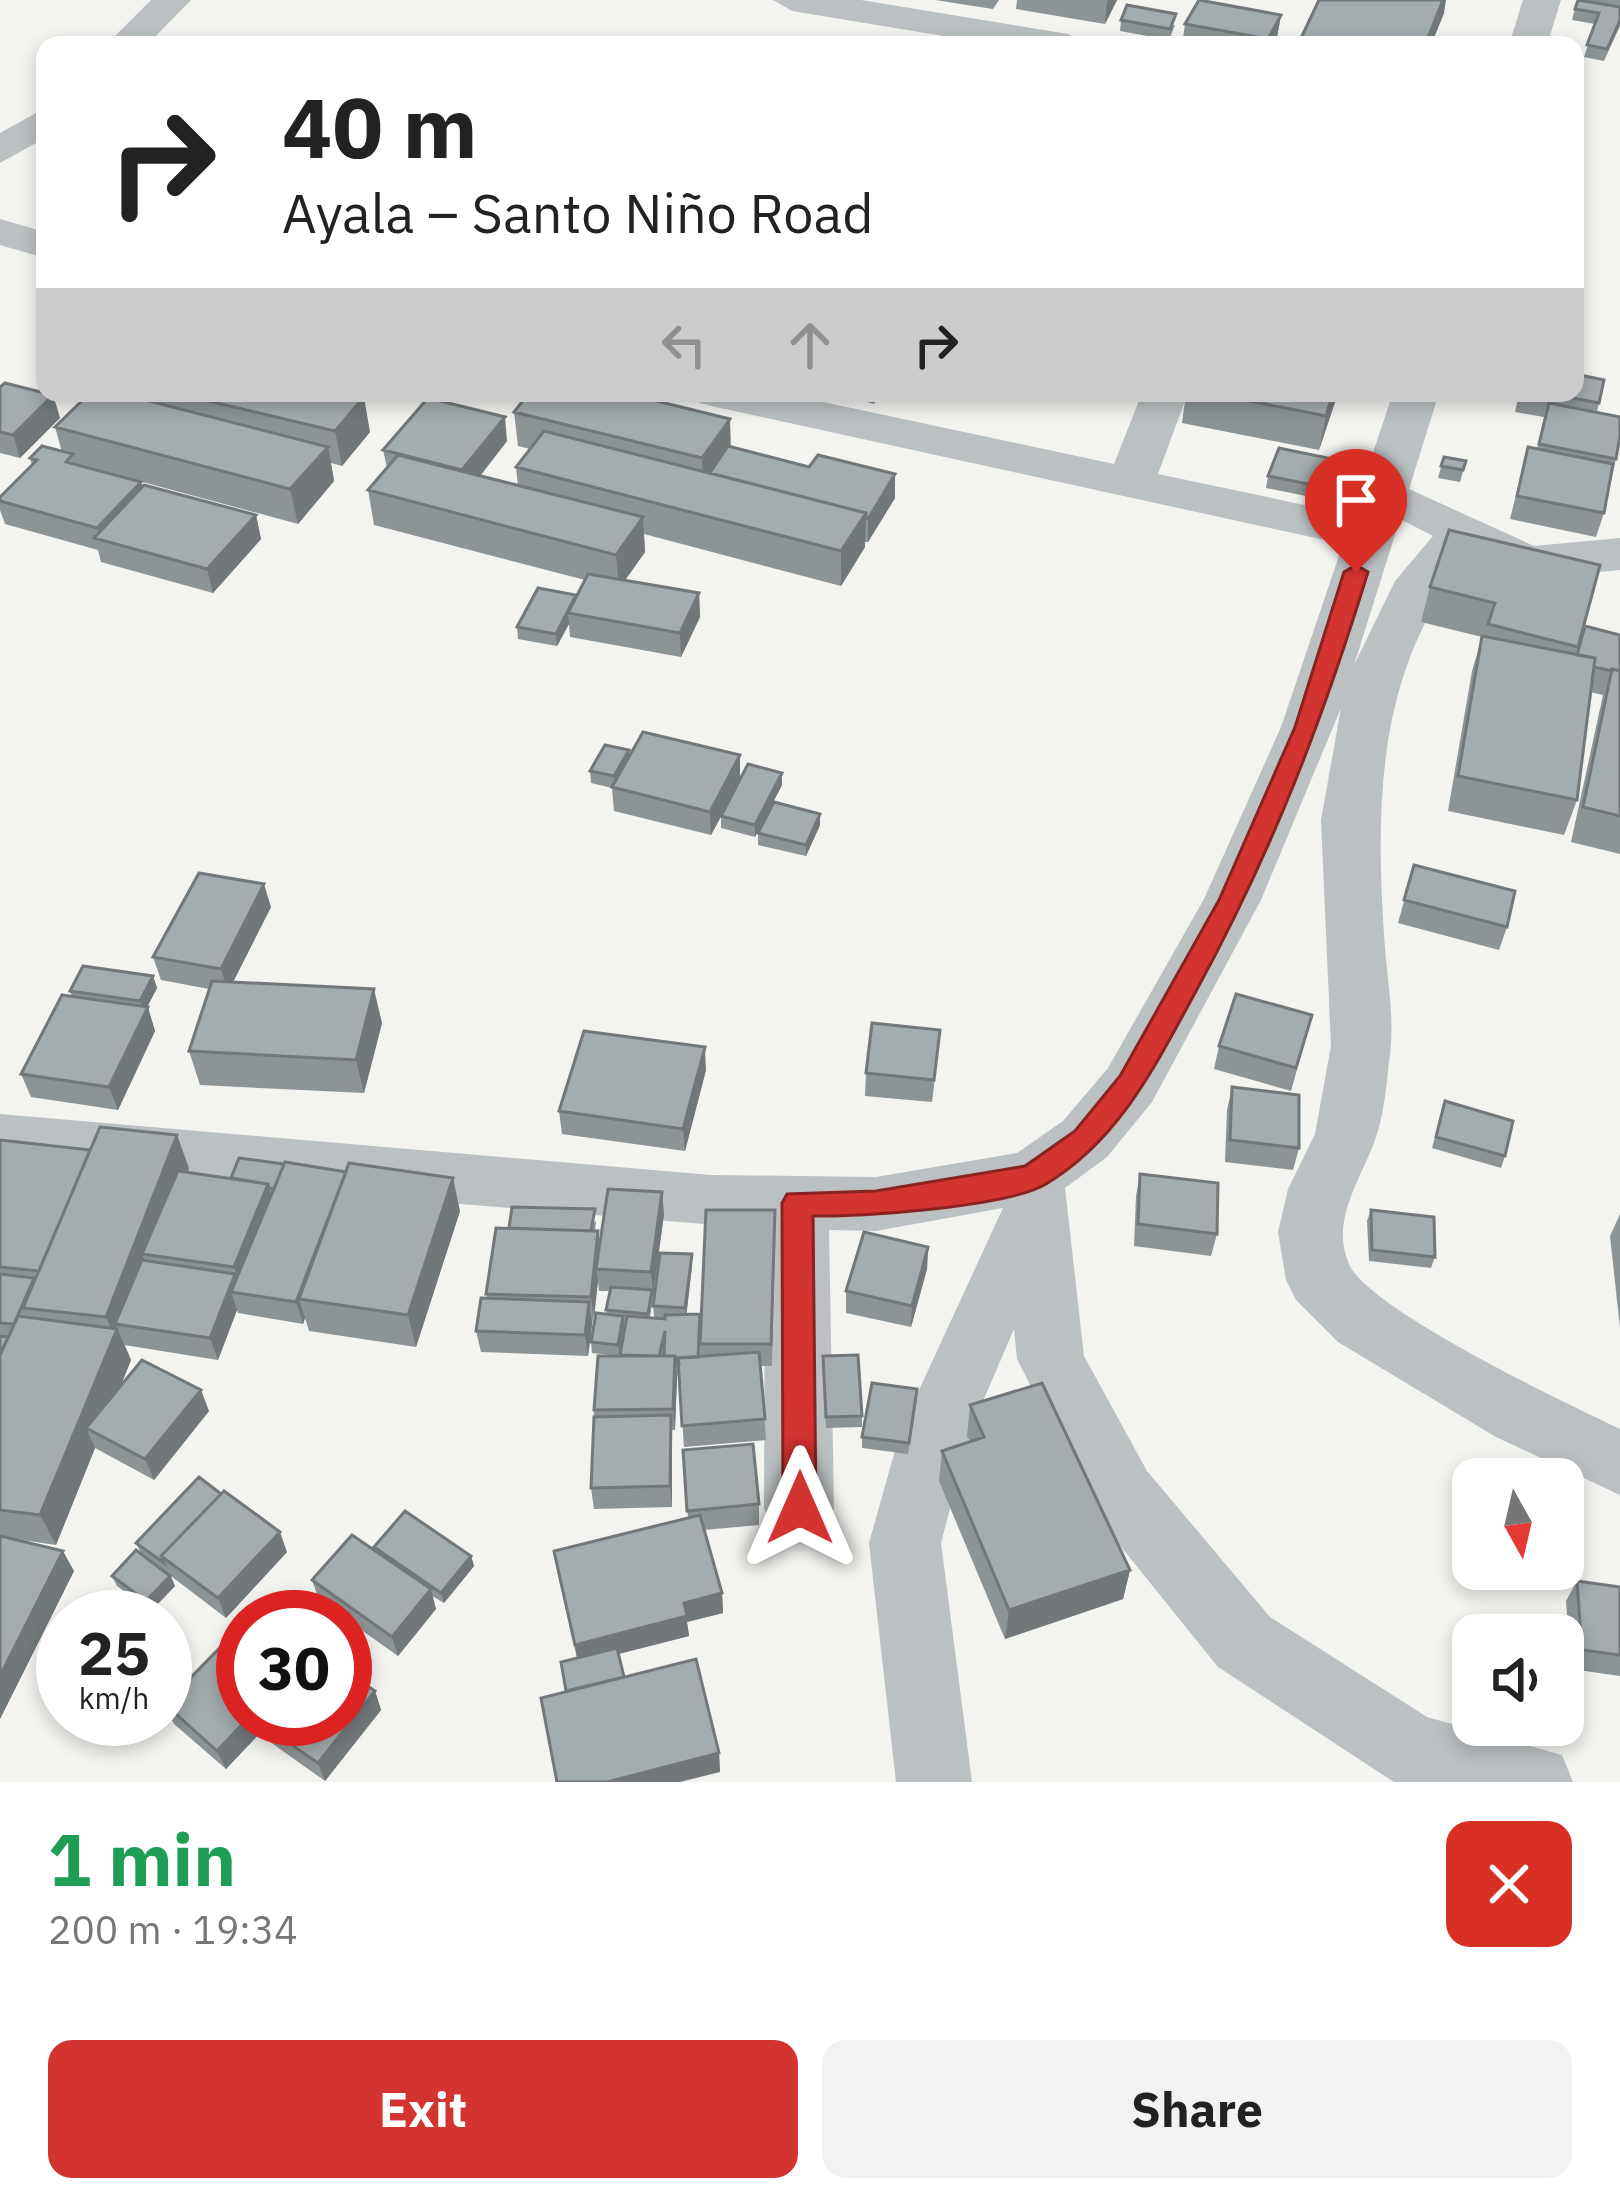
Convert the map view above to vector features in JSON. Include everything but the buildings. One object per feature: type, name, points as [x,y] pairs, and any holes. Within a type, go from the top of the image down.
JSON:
[{"type":"street","points":[[134,36],[172,0]]},
{"type":"street","points":[[792,0],[1013,36]]},
{"type":"street","points":[[1531,36],[1542,0]]},
{"type":"street","points":[[0,151],[36,126]]},
{"type":"street","points":[[0,232],[36,242]]},
{"type":"street","points":[[758,402],[1131,482],[1375,515],[1409,503],[1527,563],[1620,554]]},
{"type":"street","points":[[1131,482],[1162,402]]},
{"type":"street","points":[[934,1782],[904,1543],[937,1430],[1032,1197],[1130,1085],[1232,900],[1308,727],[1413,402]]},
{"type":"street","points":[[1462,533],[1420,581],[1367,701],[1349,820],[1361,1046],[1346,1134],[1320,1189],[1310,1232],[1319,1280],[1362,1322],[1520,1415],[1620,1463]]},
{"type":"street","points":[[0,1140],[710,1202],[876,1204],[1032,1197]]},
{"type":"street","points":[[1032,1197],[1052,1358],[1122,1494],[1244,1642],[1411,1751],[1535,1782]]},
{"type":"street","points":[[797,1203],[800,1508]]},
{"type":"route","points":[[800,1508],[797,1203],[876,1204],[1032,1177],[1085,1139],[1130,1085],[1232,900],[1308,727],[1356,572]]}]
